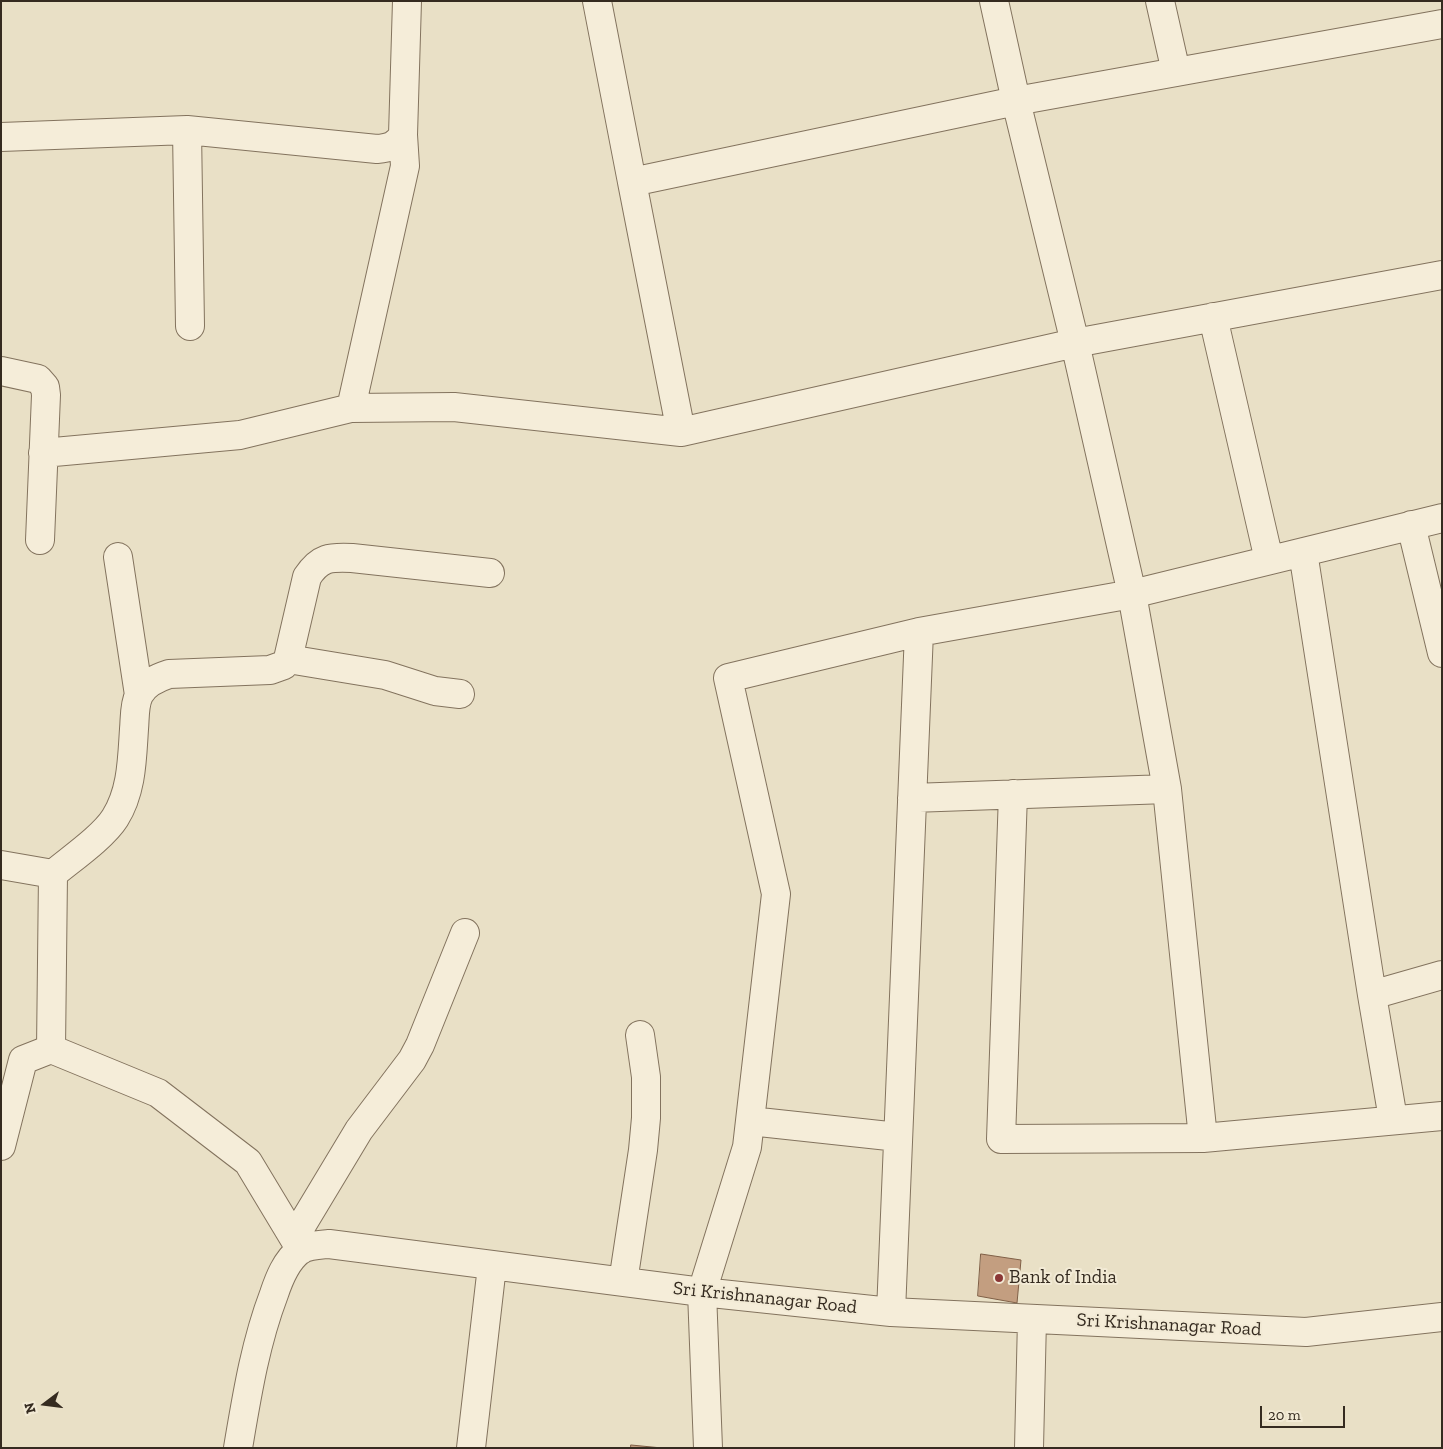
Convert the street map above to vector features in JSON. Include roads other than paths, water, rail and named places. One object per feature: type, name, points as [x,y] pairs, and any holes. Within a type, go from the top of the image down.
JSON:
[{"type":"street","points":[[350,408],[405,166],[403,135],[407,1]]},
{"type":"street","points":[[597,1],[681,432]]},
{"type":"street","points":[[994,1],[1132,594],[1168,788],[1203,1138]]},
{"type":"street","points":[[1160,1],[1176,72]]},
{"type":"street","points":[[632,182],[1016,101],[1442,24]]},
{"type":"street","points":[[1,137],[187,130],[377,150],[393,146],[403,135]]},
{"type":"street","points":[[187,130],[190,326]]},
{"type":"street","points":[[42,453],[240,435],[350,408],[454,407],[681,432],[1075,343],[1442,275]]},
{"type":"street","points":[[1213,317],[1269,560]]},
{"type":"street","points":[[1,371],[38,379],[45,387],[40,540]]},
{"type":"street","points":[[708,1448],[702,1292],[747,1147],[776,894],[728,678],[918,632],[1132,594],[1442,518]]},
{"type":"street","points":[[1412,525],[1442,653]]},
{"type":"street","points":[[1303,552],[1393,1119]]},
{"type":"street","points":[[51,1049],[53,874],[101,834],[115,818],[125,795],[132,770],[135,710],[138,696],[118,557]]},
{"type":"street","points":[[138,696],[154,679],[169,674],[270,670],[284,665],[288,659],[307,576],[314,565],[322,560],[335,557],[352,558],[490,573]]},
{"type":"street","points":[[891,1312],[918,632]]},
{"type":"street","points":[[288,659],[385,676],[435,691],[460,694]]},
{"type":"street","points":[[912,798],[1168,788]]},
{"type":"street","points":[[1013,794],[1000,1139],[1203,1138],[1370,1123],[1393,1119],[1442,1116]]},
{"type":"street","points":[[1,864],[53,874]]},
{"type":"street","points":[[238,1448],[251,1369],[262,1324],[277,1284],[359,1130],[412,1060],[420,1045],[464,933]]},
{"type":"street","points":[[1372,995],[1442,975]]},
{"type":"street","points":[[623,1282],[646,1118],[646,1077],[640,1035]]},
{"type":"street","points":[[1,1146],[23,1060],[51,1049],[158,1093],[248,1162],[297,1244]]},
{"type":"street","points":[[750,1121],[898,1137]]},
{"type":"street","name":"Sri Krishnanagar Road","points":[[297,1244],[315,1246],[329,1244],[702,1292],[891,1312],[1306,1332],[1442,1317]]},
{"type":"street","points":[[471,1448],[492,1266]]},
{"type":"street","points":[[1029,1448],[1032,1319]]},
{"type":"place","name":"Bank of India","points":[[999,1278]]}]
